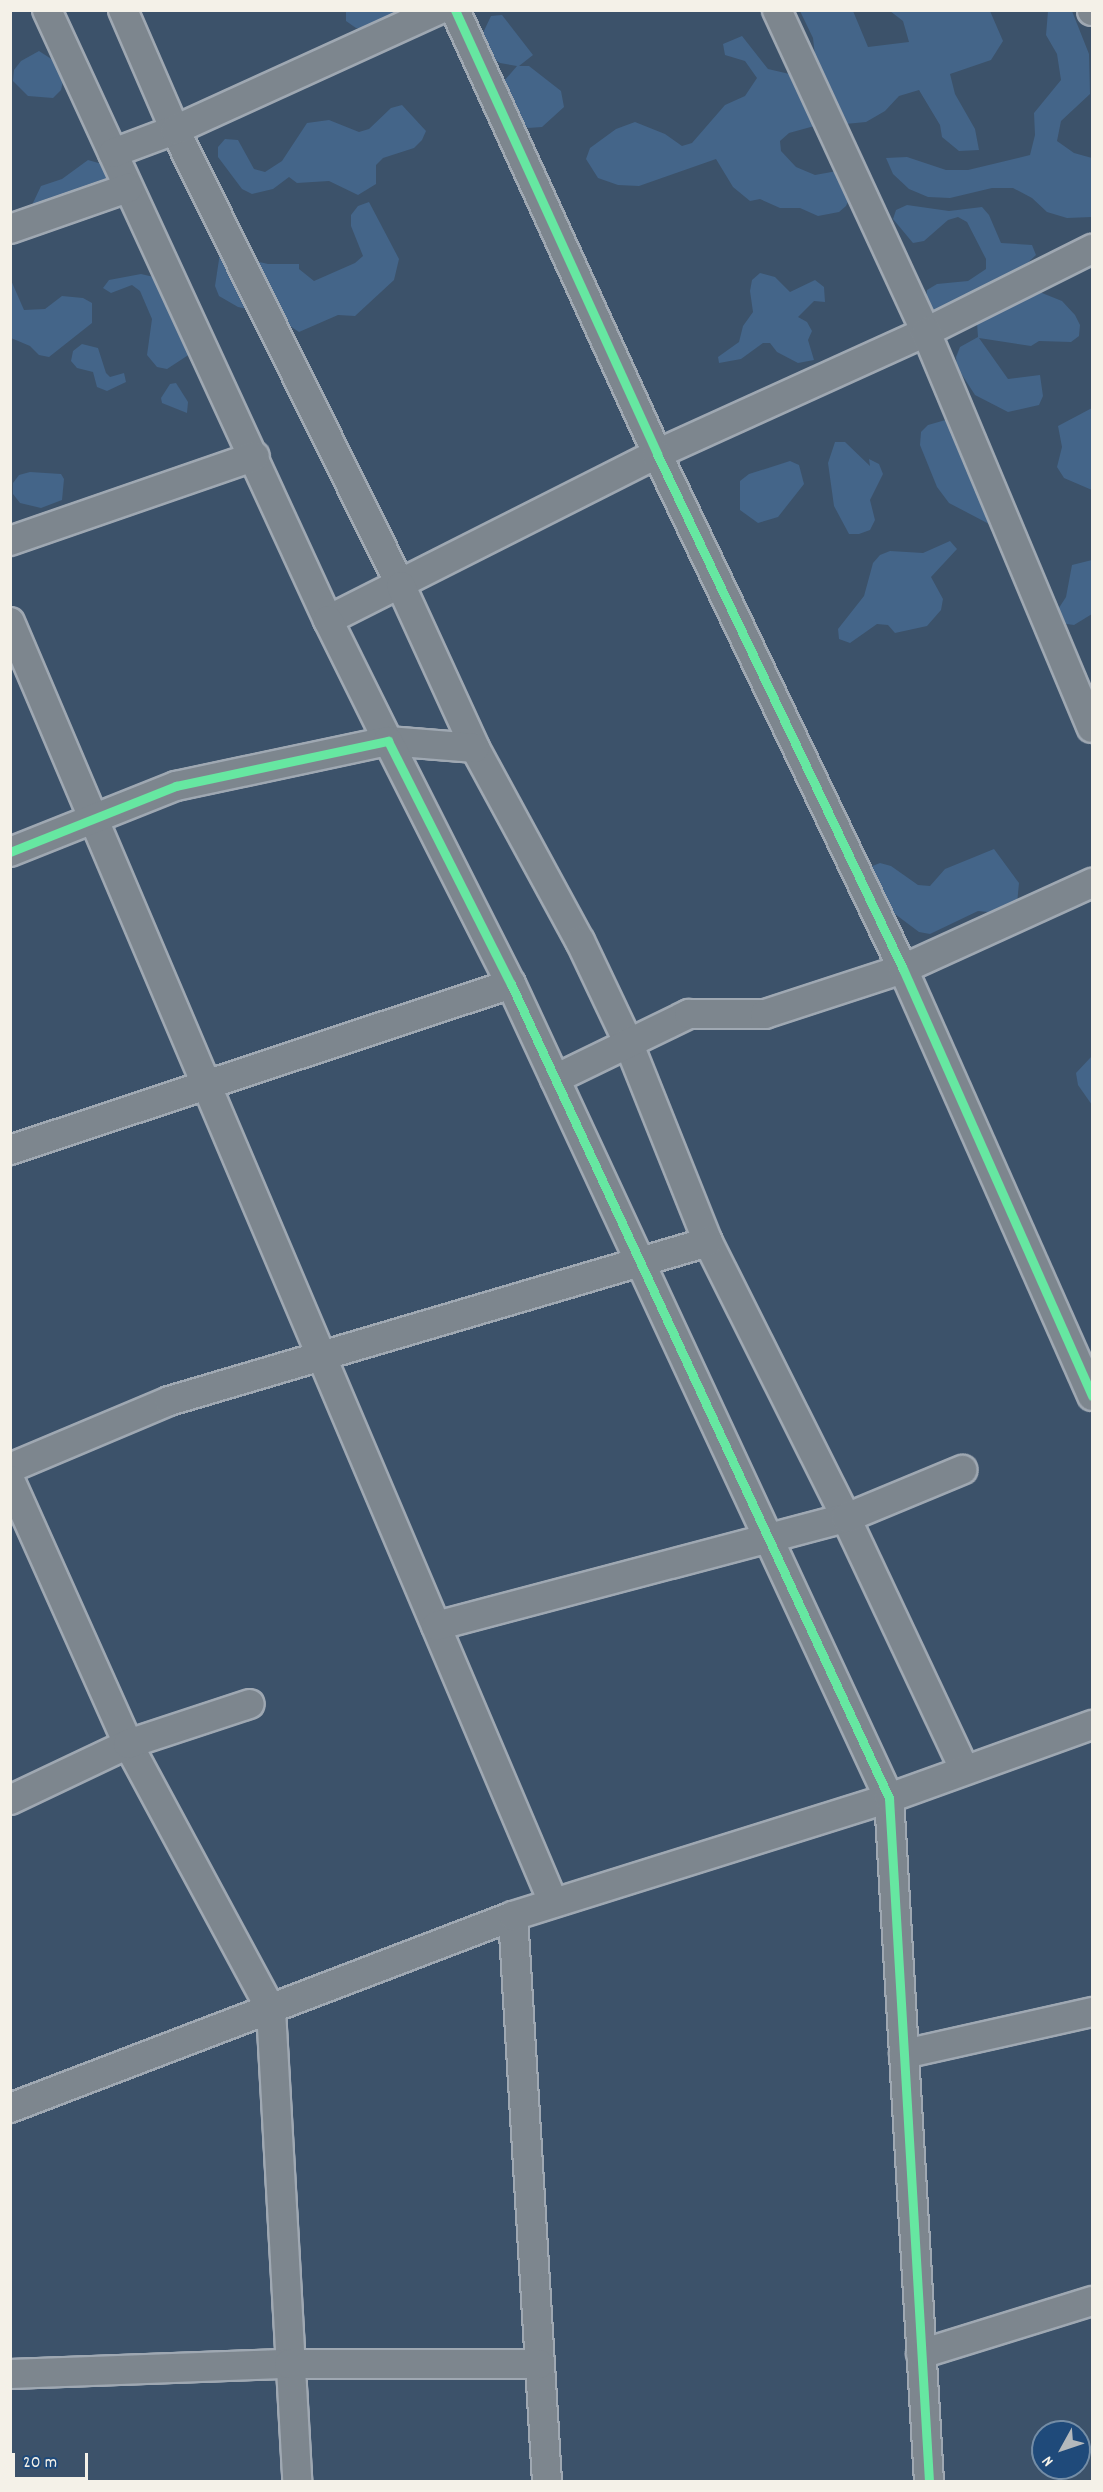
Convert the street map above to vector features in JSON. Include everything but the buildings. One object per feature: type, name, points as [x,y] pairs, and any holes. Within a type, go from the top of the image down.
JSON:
[{"type":"street","points":[[47,10],[128,188],[255,456],[328,620],[511,984],[889,1798],[929,2481]]},
{"type":"street","points":[[123,10],[175,130],[401,586],[475,748],[580,940],[627,1042],[708,1242],[846,1518],[964,1769]]},
{"type":"street","points":[[113,153],[175,130],[438,10]]},
{"type":"street","points":[[455,10],[657,454],[903,969],[1092,1396]]},
{"type":"street","points":[[777,10],[926,332],[1092,728]]},
{"type":"street","points":[[10,229],[128,188]]},
{"type":"street","points":[[328,620],[401,586],[657,454],[926,332],[1092,249]]},
{"type":"street","points":[[10,541],[255,456]]},
{"type":"street","points":[[10,622],[96,816],[554,1902]]},
{"type":"street","points":[[10,852],[176,786],[388,741],[475,748]]},
{"type":"street","points":[[555,1079],[627,1042],[689,1014],[765,1014],[903,969],[1092,883]]},
{"type":"street","points":[[10,1150],[511,984]]},
{"type":"street","points":[[10,1468],[169,1401],[640,1264],[708,1242]]},
{"type":"street","points":[[436,1626],[846,1518],[962,1470]]},
{"type":"street","points":[[10,1480],[128,1744],[271,2010],[297,2481]]},
{"type":"street","points":[[10,1800],[128,1744],[250,1704]]},
{"type":"street","points":[[10,2108],[513,1916],[889,1798],[964,1769],[1092,1725]]},
{"type":"street","points":[[513,1916],[538,2364],[547,2481]]},
{"type":"street","points":[[904,2054],[1092,2012]]},
{"type":"street","points":[[921,2354],[1092,2301]]},
{"type":"street","points":[[10,2374],[289,2364],[538,2364]]},
{"type":"shaded area","points":[[346,11],[416,11],[368,28],[356,28],[346,21]]},
{"type":"shaded area","points":[[800,11],[853,11],[868,47],[909,42],[903,21],[890,11],[990,11],[1003,41],[991,60],[950,74],[955,94],[975,129],[979,150],[959,151],[942,137],[940,125],[919,90],[899,96],[885,111],[866,122],[845,124],[818,82],[813,38]]},
{"type":"shaded area","points":[[1048,11],[1072,11],[1089,54],[1090,94],[1061,121],[1057,141],[1074,153],[1092,158],[1092,217],[1067,218],[1047,212],[1032,198],[1013,188],[992,188],[950,198],[928,197],[909,189],[893,174],[886,158],[907,157],[946,170],[968,170],[1030,155],[1035,135],[1034,113],[1061,80],[1057,54],[1046,35]]},
{"type":"shaded area","points":[[502,15],[533,55],[519,66],[529,66],[561,91],[564,107],[542,127],[528,128],[521,121],[516,122],[504,93],[504,81],[517,66],[500,63],[488,55],[482,35],[491,16]]},
{"type":"shaded area","points":[[742,36],[768,69],[798,76],[818,125],[789,133],[780,141],[781,151],[796,167],[815,175],[837,171],[850,197],[846,206],[839,212],[818,216],[800,208],[780,208],[760,199],[750,201],[733,187],[716,159],[639,186],[618,185],[598,178],[586,159],[590,148],[616,129],[635,122],[665,134],[682,146],[692,143],[725,105],[745,96],[757,78],[745,61],[725,55],[723,44]]},
{"type":"shaded area","points":[[39,51],[56,62],[63,81],[61,90],[53,98],[28,96],[13,81],[14,70],[21,61]]},
{"type":"shaded area","points":[[402,105],[426,131],[422,140],[414,148],[383,158],[376,165],[376,184],[358,195],[329,181],[297,183],[289,177],[273,189],[252,194],[242,189],[218,157],[218,147],[225,139],[238,140],[254,169],[265,172],[282,161],[307,123],[329,120],[359,132],[369,129],[391,108]]},
{"type":"shaded area","points":[[88,160],[109,166],[113,187],[37,214],[32,205],[41,186],[62,179]]},
{"type":"shaded area","points":[[369,202],[399,259],[394,280],[355,316],[338,315],[299,332],[272,314],[238,307],[219,296],[215,286],[220,253],[268,264],[299,264],[299,269],[314,281],[355,263],[363,256],[351,226],[351,215],[358,206]]},
{"type":"shaded area","points":[[907,205],[949,211],[982,207],[989,215],[1001,243],[1032,245],[1036,255],[1019,271],[997,278],[935,318],[926,301],[927,290],[937,284],[968,281],[986,269],[986,259],[967,222],[958,217],[948,220],[924,241],[913,243],[893,219],[896,210]]},
{"type":"shaded area","points":[[760,273],[775,277],[790,292],[815,280],[824,287],[825,302],[814,301],[798,317],[807,322],[812,331],[808,340],[814,360],[798,363],[777,352],[770,343],[763,343],[741,359],[719,363],[718,357],[739,342],[743,326],[753,312],[750,291],[752,280]]},
{"type":"shaded area","points":[[141,274],[158,278],[193,352],[167,369],[157,367],[147,355],[152,319],[140,291],[132,285],[111,293],[103,288],[109,280]]},
{"type":"shaded area","points":[[10,278],[24,310],[45,309],[62,296],[83,298],[92,303],[92,323],[49,357],[39,355],[30,346],[11,338]]},
{"type":"shaded area","points":[[1031,293],[1042,293],[1062,301],[1075,315],[1080,325],[1079,336],[1071,342],[1039,341],[1031,346],[979,338],[1008,379],[1040,375],[1043,396],[1039,405],[1008,412],[975,395],[957,367],[956,357],[960,347],[978,337],[977,323],[984,314]]},
{"type":"shaded area","points":[[82,344],[98,348],[106,373],[110,377],[124,373],[126,382],[107,391],[97,387],[93,372],[77,368],[71,361],[73,351]]},
{"type":"shaded area","points":[[176,383],[188,402],[187,413],[162,403],[161,398],[170,384]]},
{"type":"shaded area","points":[[1092,408],[1092,490],[1064,478],[1057,467],[1062,447],[1058,426]]},
{"type":"shaded area","points":[[949,419],[1000,517],[991,525],[949,503],[937,487],[920,445],[921,432],[928,425]]},
{"type":"shaded area","points":[[835,442],[845,442],[870,466],[869,459],[879,464],[883,474],[870,500],[875,520],[870,530],[859,534],[849,534],[834,506],[828,463]]},
{"type":"shaded area","points":[[790,461],[799,465],[804,484],[778,517],[758,523],[740,510],[740,481],[749,474]]},
{"type":"shaded area","points":[[30,472],[61,474],[64,479],[62,500],[41,508],[20,503],[13,494],[13,483],[19,475]]},
{"type":"shaded area","points":[[950,541],[957,549],[931,577],[943,599],[941,610],[927,626],[895,633],[888,625],[877,624],[850,643],[839,639],[838,629],[864,596],[873,563],[880,555],[890,551],[923,553]]},
{"type":"shaded area","points":[[1092,560],[1092,614],[1074,625],[1060,623],[1055,614],[1066,597],[1072,565]]},
{"type":"shaded area","points":[[994,849],[1019,883],[1017,904],[999,913],[978,911],[930,934],[919,932],[883,905],[870,867],[880,863],[891,866],[918,885],[930,886],[945,869]]},
{"type":"shaded area","points":[[1092,1056],[1092,1105],[1078,1085],[1076,1073]]},
{"type":"cycle path","points":[[455,10],[657,454],[903,969],[1092,1396]]},
{"type":"cycle path","points":[[10,852],[176,786],[388,741],[511,984],[889,1798],[929,2482]]}]
